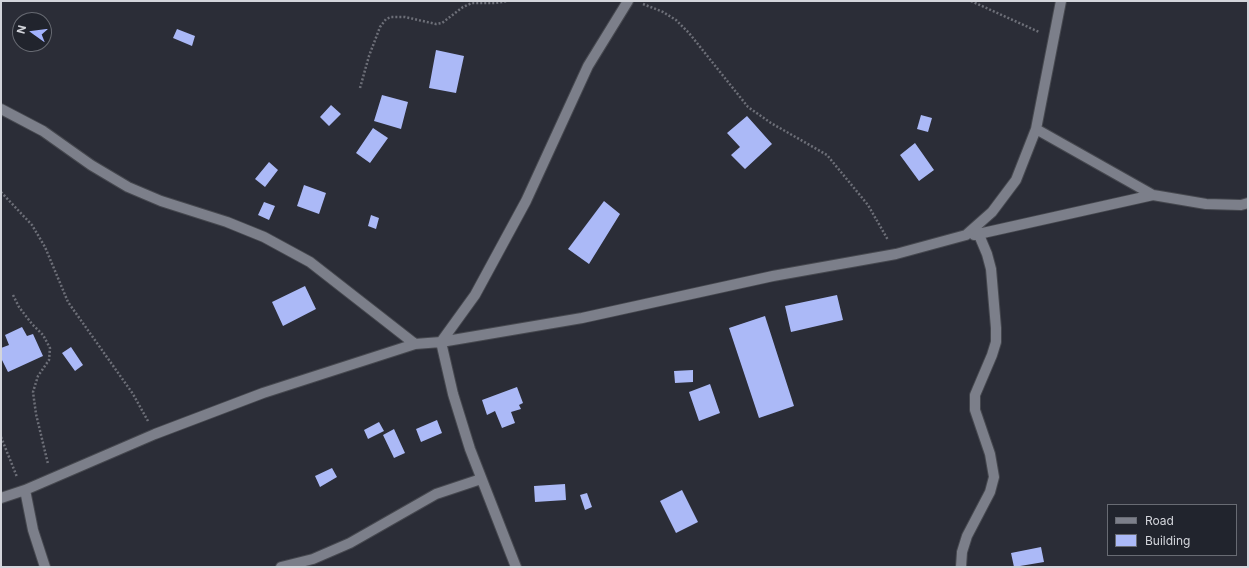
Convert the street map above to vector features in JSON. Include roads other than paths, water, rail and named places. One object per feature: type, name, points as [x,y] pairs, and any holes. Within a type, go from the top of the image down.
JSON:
[{"type":"street","points":[[516,567],[470,449],[455,400],[441,342],[474,295],[493,262],[526,201],[588,66],[628,1]]},
{"type":"street","points":[[966,235],[992,212],[1016,180],[1036,129],[1061,1]]},
{"type":"street","points":[[1,109],[44,131],[91,165],[128,187],[161,201],[227,222],[264,237],[310,262],[415,344]]},
{"type":"street","points":[[1036,129],[1153,194],[1206,204],[1248,204]]},
{"type":"street","points":[[1,498],[24,490],[155,434],[263,393],[415,344],[441,342],[582,318],[772,276],[896,254],[966,235],[979,235],[1153,194]]},
{"type":"street","points":[[961,567],[962,552],[967,536],[990,492],[994,477],[990,454],[975,410],[975,395],[996,342],[991,269],[988,254],[979,235]]},
{"type":"street","points":[[281,567],[313,559],[350,543],[436,494],[481,479]]},
{"type":"street","points":[[24,490],[33,530],[45,567]]}]
